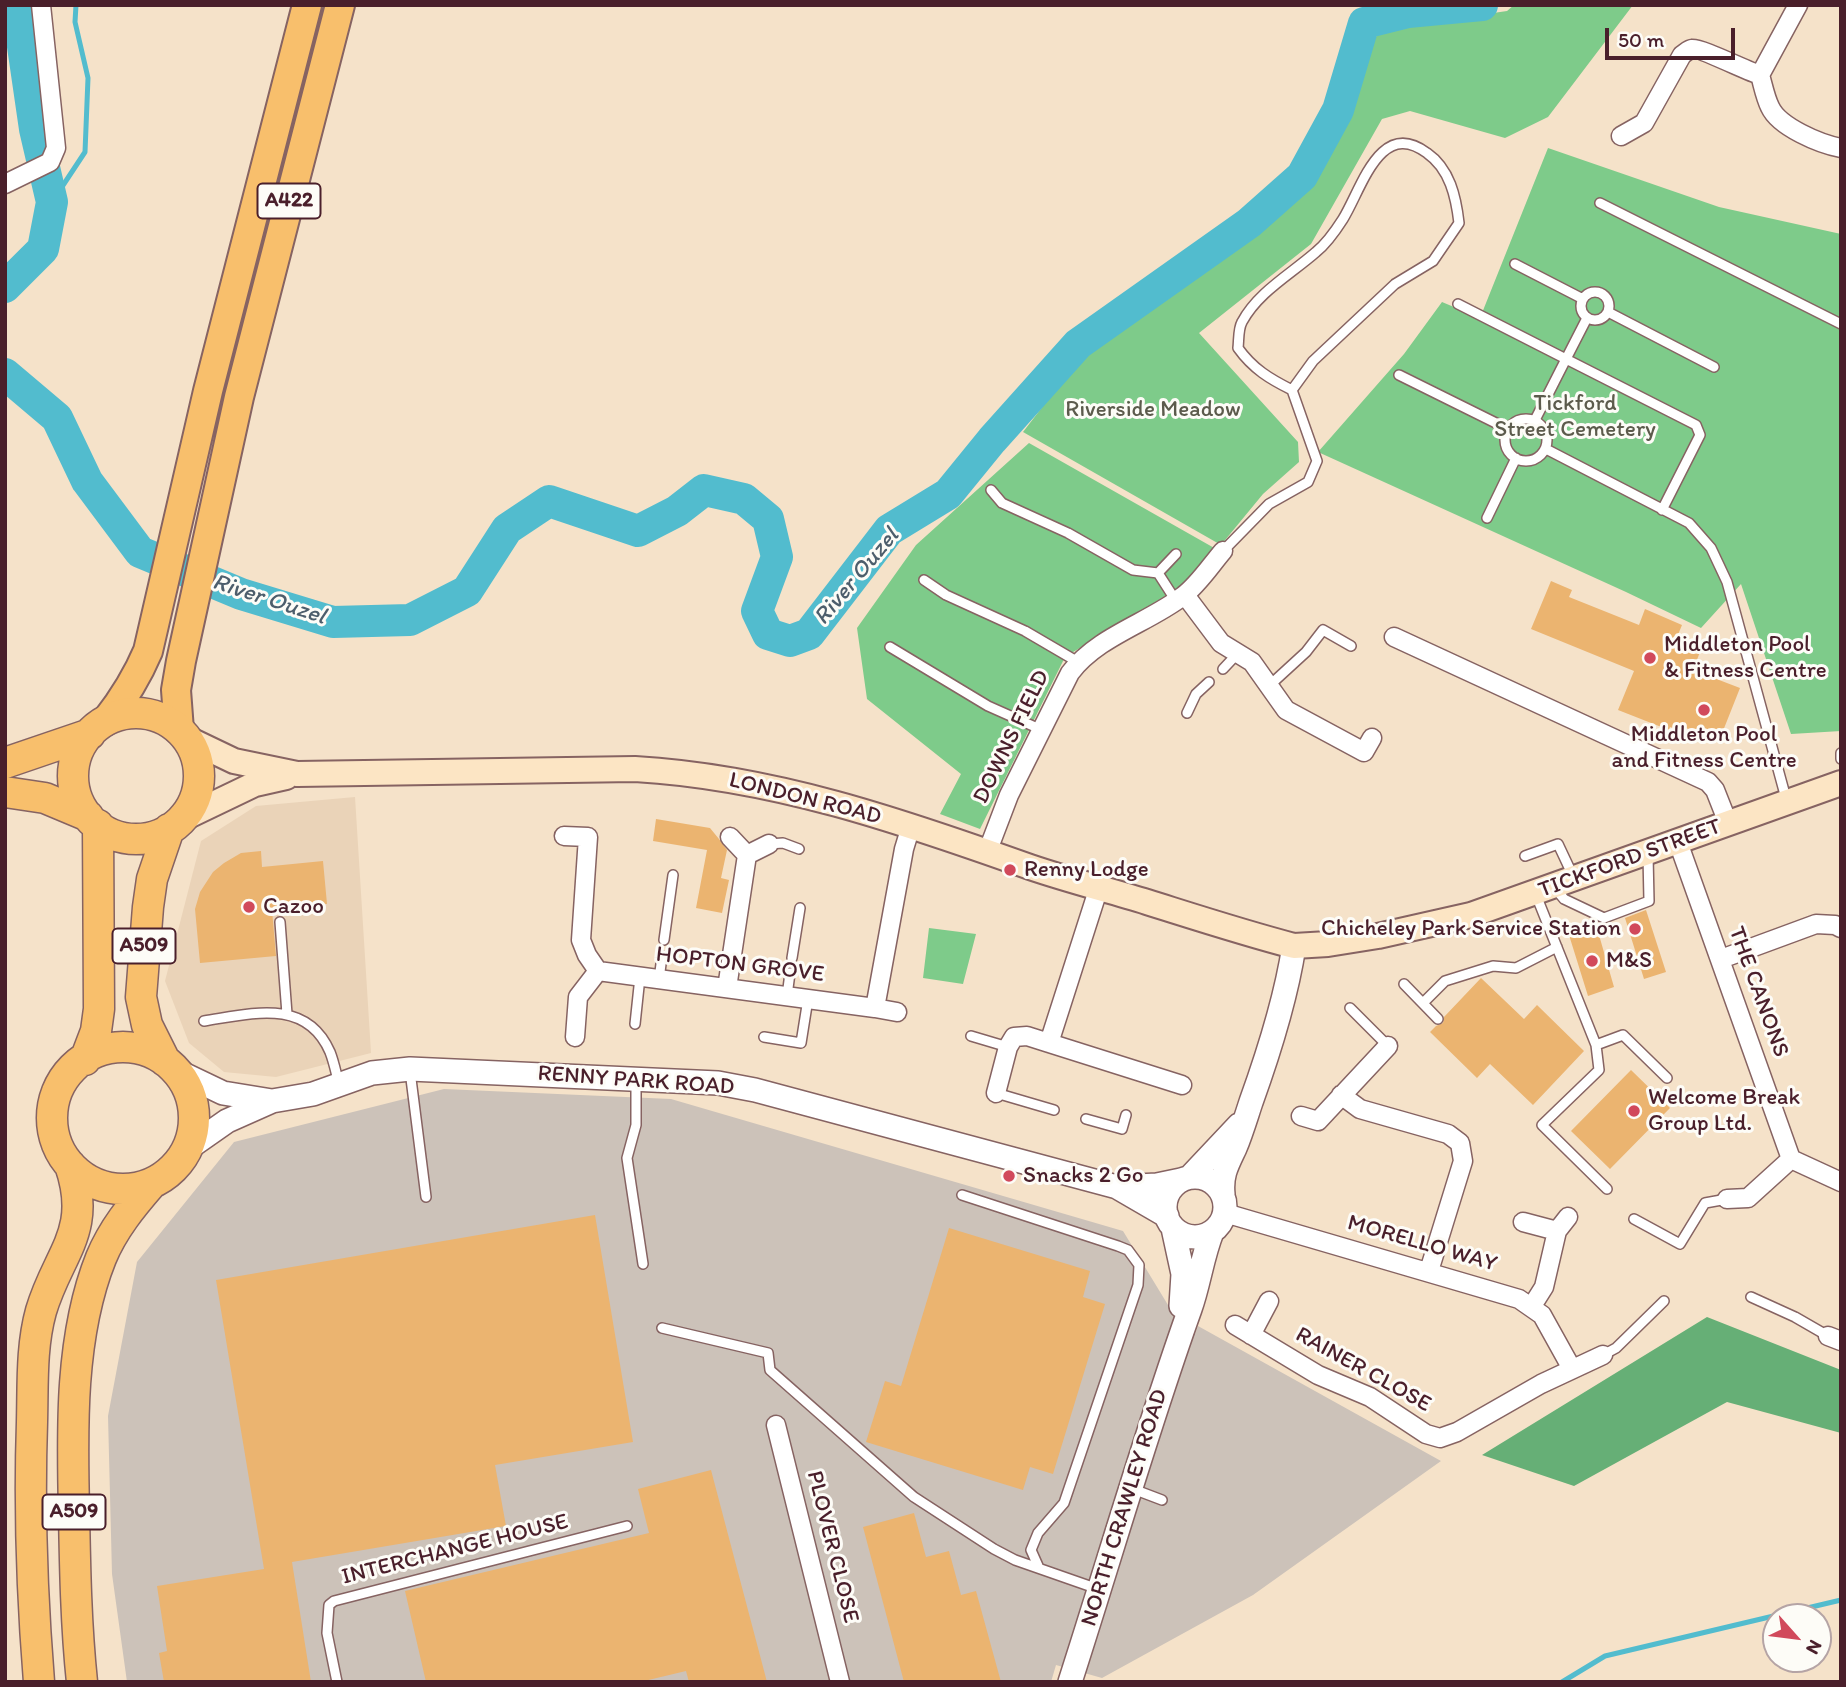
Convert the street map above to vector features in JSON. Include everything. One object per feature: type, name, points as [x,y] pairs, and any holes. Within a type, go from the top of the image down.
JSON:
[{"type":"highway","points":[[5,763],[131,713],[144,714],[157,716],[182,734],[196,758],[199,778],[195,798],[175,825],[150,837],[131,838],[113,834],[93,821],[45,798],[5,792]]},
{"type":"highway","points":[[93,821],[77,798],[74,778],[79,750],[98,727]]},
{"type":"highway","name":"A509","points":[[85,1060],[96,1031],[99,1009],[93,821]]},
{"type":"highway","name":"A509","points":[[171,1066],[147,1025],[141,997],[152,879],[175,825]]},
{"type":"highway","points":[[107,1050],[143,1050],[171,1066],[187,1087],[193,1110],[192,1133],[187,1149],[172,1169],[152,1183],[138,1187],[112,1188],[87,1179],[70,1165],[56,1143],[52,1112],[57,1091],[69,1073],[85,1060],[107,1050]]},
{"type":"highway","name":"A509","points":[[39,1682],[32,1578],[34,1359],[38,1323],[45,1299],[76,1227],[78,1198],[70,1165]]},
{"type":"highway","name":"A509","points":[[82,1682],[75,1577],[73,1458],[75,1388],[80,1341],[101,1259],[118,1224],[152,1183]]},
{"type":"main road","name":"A422","points":[[98,727],[125,696],[140,671],[153,630],[208,391],[307,5]]},
{"type":"main road","name":"A422","points":[[182,734],[176,690],[186,634],[239,397],[340,5]]},
{"type":"main road","name":"LONDON ROAD","points":[[182,734],[234,761],[297,774]]},
{"type":"main road","name":"LONDON ROAD","points":[[175,825],[255,784],[297,774],[588,769],[681,772],[803,794],[1294,946]]},
{"type":"main road","name":"TICKFORD STREET","points":[[1294,946],[1328,944],[1471,915],[1841,783]]},
{"type":"street","points":[[5,184],[50,162],[56,148],[41,5]]},
{"type":"street","points":[[1798,5],[1760,75],[1770,109],[1781,121],[1821,144],[1841,148]]},
{"type":"street","points":[[1621,136],[1644,123],[1682,55],[1690,49],[1700,49],[1742,70],[1760,75]]},
{"type":"street","name":"DOWNS FIELD","points":[[988,850],[1009,795],[1078,662],[1093,650],[1180,598],[1223,551]]},
{"type":"street","points":[[1180,598],[1222,643],[1252,662],[1286,710],[1364,752],[1372,738]]},
{"type":"street","points":[[1394,637],[1708,782],[1715,790],[1728,823]]},
{"type":"street","points":[[875,1008],[902,860],[911,826]]},
{"type":"street","points":[[564,836],[588,837],[581,940],[598,971],[578,997],[575,1037]]},
{"type":"street","points":[[730,837],[747,855]]},
{"type":"street","name":"THE CANONS","points":[[1678,842],[1791,1159]]},
{"type":"street","points":[[747,855],[769,844]]},
{"type":"street","points":[[727,988],[747,855]]},
{"type":"street","points":[[1049,1043],[1099,887]]},
{"type":"street","points":[[1721,959],[1816,924],[1841,928]]},
{"type":"street","name":"NORTH CRAWLEY ROAD","points":[[1070,1682],[1179,1333],[1193,1300],[1205,1248],[1220,1213],[1225,1166],[1235,1148],[1283,1001],[1294,946]]},
{"type":"street","name":"HOPTON GROVE","points":[[598,971],[897,1012]]},
{"type":"street","points":[[996,1093],[1008,1047],[1014,1037],[1027,1036],[1138,1076],[1182,1085]]},
{"type":"street","points":[[1301,1116],[1318,1121],[1388,1046]]},
{"type":"street","name":"RENNY PARK ROAD","points":[[171,1066],[232,1095],[272,1101]]},
{"type":"street","name":"RENNY PARK ROAD","points":[[187,1149],[227,1121],[272,1101],[306,1096],[372,1073],[410,1069],[718,1083],[755,1090],[1117,1187],[1157,1185],[1185,1179]]},
{"type":"street","points":[[1341,1095],[1360,1109],[1448,1134],[1460,1143],[1463,1161],[1429,1271]]},
{"type":"street","name":"NORTH CRAWLEY ROAD","points":[[1185,1179],[1243,1121]]},
{"type":"street","points":[[1727,1199],[1748,1198],[1791,1159],[1841,1182]]},
{"type":"street","points":[[1205,1178],[1219,1187],[1220,1213],[1205,1236],[1188,1236],[1170,1222],[1167,1196],[1185,1179],[1205,1178]]},
{"type":"street","name":"RENNY PARK ROAD","points":[[1117,1187],[1170,1222]]},
{"type":"street","name":"MORELLO WAY","points":[[1220,1213],[1509,1294],[1532,1307],[1551,1328],[1572,1369]]},
{"type":"street","points":[[1532,1307],[1544,1287],[1557,1231],[1568,1217]]},
{"type":"street","name":"NORTH CRAWLEY ROAD","points":[[1170,1222],[1182,1274],[1179,1333]]},
{"type":"street","points":[[1523,1222],[1557,1231]]},
{"type":"street","name":"RAINER CLOSE","points":[[1269,1301],[1243,1330],[1318,1376],[1370,1397],[1426,1434],[1440,1438],[1457,1432],[1603,1355]]},
{"type":"street","name":"PLOVER CLOSE","points":[[776,1425],[840,1682]]},
{"type":"lane","points":[[1223,551],[1269,504],[1308,482],[1317,461],[1292,390],[1266,377],[1250,365],[1238,348],[1240,324],[1256,302],[1318,250],[1342,220],[1376,157],[1396,143],[1415,144],[1434,157],[1448,175],[1457,198],[1460,223],[1433,261],[1395,284],[1313,362],[1292,390]]},
{"type":"lane","points":[[1600,203],[1841,324]]},
{"type":"lane","points":[[1515,264],[1583,299]]},
{"type":"lane","points":[[1589,293],[1602,293],[1608,299],[1608,312],[1599,320],[1587,318],[1582,311],[1583,299],[1589,293]]},
{"type":"lane","points":[[1458,304],[1696,425],[1700,435],[1662,510]]},
{"type":"lane","points":[[1608,312],[1714,367]]},
{"type":"lane","points":[[1535,420],[1587,318]]},
{"type":"lane","points":[[1399,375],[1508,429]]},
{"type":"lane","points":[[1523,418],[1535,420],[1546,432],[1546,449],[1536,459],[1529,461],[1516,458],[1505,442],[1508,429],[1523,418]]},
{"type":"lane","points":[[1546,449],[1689,523],[1711,548],[1727,582],[1787,802]]},
{"type":"lane","points":[[1487,518],[1516,458]]},
{"type":"lane","points":[[990,490],[1002,503],[1068,533],[1133,570],[1158,573],[1180,598]]},
{"type":"lane","points":[[1158,573],[1176,554]]},
{"type":"lane","points":[[924,580],[946,595],[1025,631],[1078,662]]},
{"type":"lane","points":[[1270,685],[1306,652],[1323,630],[1352,646]]},
{"type":"lane","points":[[890,647],[988,706],[1042,730]]},
{"type":"lane","points":[[1223,669],[1238,653]]},
{"type":"lane","points":[[1187,713],[1196,694],[1209,682]]},
{"type":"lane","points":[[1841,753],[1841,759]]},
{"type":"lane","points":[[769,844],[783,843],[799,849]]},
{"type":"lane","points":[[1525,856],[1558,844],[1555,887],[1557,947],[1596,1045],[1599,1070],[1542,1125],[1606,1189]]},
{"type":"lane","points":[[1555,887],[1564,899],[1604,918],[1650,901],[1648,854]]},
{"type":"lane","points":[[664,940],[673,875]]},
{"type":"lane","points":[[792,958],[800,908]]},
{"type":"lane","points":[[281,922],[287,1014]]},
{"type":"lane","points":[[1423,1003],[1445,981],[1493,966],[1516,968],[1557,947]]},
{"type":"lane","points":[[659,980],[662,956]]},
{"type":"lane","points":[[787,996],[790,973]]},
{"type":"lane","points":[[635,1024],[640,977]]},
{"type":"lane","points":[[1404,984],[1438,1018]]},
{"type":"lane","points":[[764,1037],[801,1043],[808,999]]},
{"type":"lane","points":[[1350,1008],[1388,1046]]},
{"type":"lane","points":[[204,1021],[267,1012],[287,1014],[306,1024],[322,1039],[330,1051],[339,1085]]},
{"type":"lane","points":[[1596,1045],[1623,1035],[1667,1078]]},
{"type":"lane","points":[[971,1036],[1008,1047]]},
{"type":"lane","points":[[410,1069],[426,1197]]},
{"type":"lane","points":[[636,1078],[636,1125],[627,1158],[643,1264]]},
{"type":"lane","points":[[996,1093],[1054,1110]]},
{"type":"lane","points":[[1086,1119],[1122,1129],[1126,1115]]},
{"type":"lane","points":[[962,1195],[1118,1246],[1134,1256],[1139,1265],[1138,1285],[1064,1503],[1038,1533],[1031,1550],[1039,1568]]},
{"type":"lane","points":[[1634,1219],[1680,1244],[1705,1203],[1727,1199]]},
{"type":"lane","points":[[1751,1297],[1835,1339]]},
{"type":"lane","points":[[1603,1355],[1616,1348],[1664,1301]]},
{"type":"lane","points":[[662,1328],[768,1353],[770,1370],[914,1497],[994,1549],[1099,1590]]},
{"type":"lane","points":[[1131,1488],[1162,1500]]},
{"type":"lane","name":"INTERCHANGE HOUSE","points":[[337,1682],[327,1633],[329,1605],[334,1601],[627,1526]]},
{"type":"shaded area","points":[[355,797],[371,1053],[276,1077],[224,1072],[189,1043],[165,981],[201,841],[256,806]]},
{"type":"shaded area","points":[[444,1089],[671,1099],[1123,1231],[1168,1305],[1195,1334],[1198,1326],[1441,1461],[1253,1595],[1102,1678],[1056,1665],[1051,1682],[127,1682],[112,1574],[108,1416],[137,1262],[234,1142]]},
{"type":"green space","name":"Riverside Meadow","points":[[1514,5],[1633,5],[1548,117],[1505,138],[1410,111],[1382,119],[1311,244],[1199,333],[1298,442],[1299,462],[1263,494],[1221,545],[1023,432],[1081,357],[1162,302],[1303,190],[1344,117],[1368,45],[1383,29],[1507,11]]},
{"type":"green space","name":"Tickford Street Cemetery","points":[[1548,148],[1719,207],[1841,234],[1841,731],[1791,734],[1741,584],[1701,628],[1318,452],[1404,354],[1442,302],[1480,318]]},
{"type":"green space","points":[[1029,443],[1216,549],[1180,587],[1065,657],[980,829],[940,814],[961,774],[867,699],[857,628],[916,545]]},
{"type":"green space","points":[[929,928],[976,934],[963,984],[923,978]]},
{"type":"green space","points":[[1707,1317],[1841,1370],[1841,1433],[1727,1402],[1574,1486],[1482,1455]]},
{"type":"building","name":"Middleton Pool & Fitness Centre","points":[[1551,581],[1572,590],[1569,597],[1639,625],[1645,609],[1682,625],[1675,642],[1700,652],[1693,670],[1740,688],[1719,741],[1686,728],[1685,732],[1670,727],[1669,730],[1618,710],[1634,671],[1531,629]]},
{"type":"building","points":[[656,819],[710,828],[727,850],[721,878],[729,880],[722,913],[696,908],[707,850],[653,841]]},
{"type":"building","name":"Cazoo","points":[[261,851],[262,867],[323,861],[327,904],[272,910],[276,956],[200,963],[195,909],[200,892],[213,872],[224,863],[241,853]]},
{"type":"building","points":[[1646,910],[1666,972],[1644,979],[1625,918]]},
{"type":"building","name":"M&S","points":[[1589,929],[1599,935],[1614,987],[1588,996],[1569,935]]},
{"type":"building","points":[[1481,978],[1524,1019],[1537,1005],[1584,1051],[1533,1105],[1490,1064],[1477,1078],[1430,1032],[1443,1023],[1444,1017]]},
{"type":"building","points":[[1631,1070],[1670,1108],[1610,1169],[1571,1131]]},
{"type":"building","points":[[595,1215],[633,1442],[495,1465],[506,1526],[292,1562],[311,1682],[164,1682],[159,1653],[167,1651],[157,1586],[264,1569],[216,1280]]},
{"type":"building","points":[[949,1228],[1090,1271],[1083,1297],[1105,1304],[1053,1474],[1030,1467],[1023,1490],[866,1442],[885,1381],[901,1386]]},
{"type":"building","points":[[711,1470],[767,1682],[689,1682],[686,1671],[640,1682],[426,1682],[405,1591],[649,1533],[638,1489]]},
{"type":"building","points":[[914,1513],[926,1557],[949,1551],[961,1595],[976,1591],[1001,1682],[904,1682],[863,1527]]},
{"type":"waterway","name":"River Ouzel","points":[[5,287],[43,249],[52,202],[35,129],[17,5]]},
{"type":"waterway","points":[[52,202],[85,152],[88,78],[75,22],[76,5]]},
{"type":"waterway","name":"River Ouzel","points":[[5,374],[57,418],[87,481],[140,552],[241,594],[333,622],[410,620],[467,591],[507,529],[549,501],[638,531],[677,511],[704,490],[744,499],[768,519],[777,557],[757,611],[768,634],[790,641],[809,634],[889,530],[948,494],[992,440],[1078,344],[1249,223],[1302,176],[1338,110],[1364,23],[1408,12],[1482,5]]},
{"type":"waterway","points":[[1562,1682],[1605,1656],[1841,1600]]},
{"type":"place","name":"Middleton Pool & Fitness Centre","points":[[1650,658]]},
{"type":"place","name":"Middleton Pool and Fitness Centre","points":[[1704,710]]},
{"type":"place","name":"Renny Lodge","points":[[1010,870]]},
{"type":"place","name":"Cazoo","points":[[249,907]]},
{"type":"place","name":"Chicheley Park Service Station","points":[[1635,929]]},
{"type":"place","name":"M&S","points":[[1592,961]]},
{"type":"place","name":"Welcome Break Group Ltd.","points":[[1634,1111]]},
{"type":"place","name":"Snacks 2 Go","points":[[1009,1176]]}]
